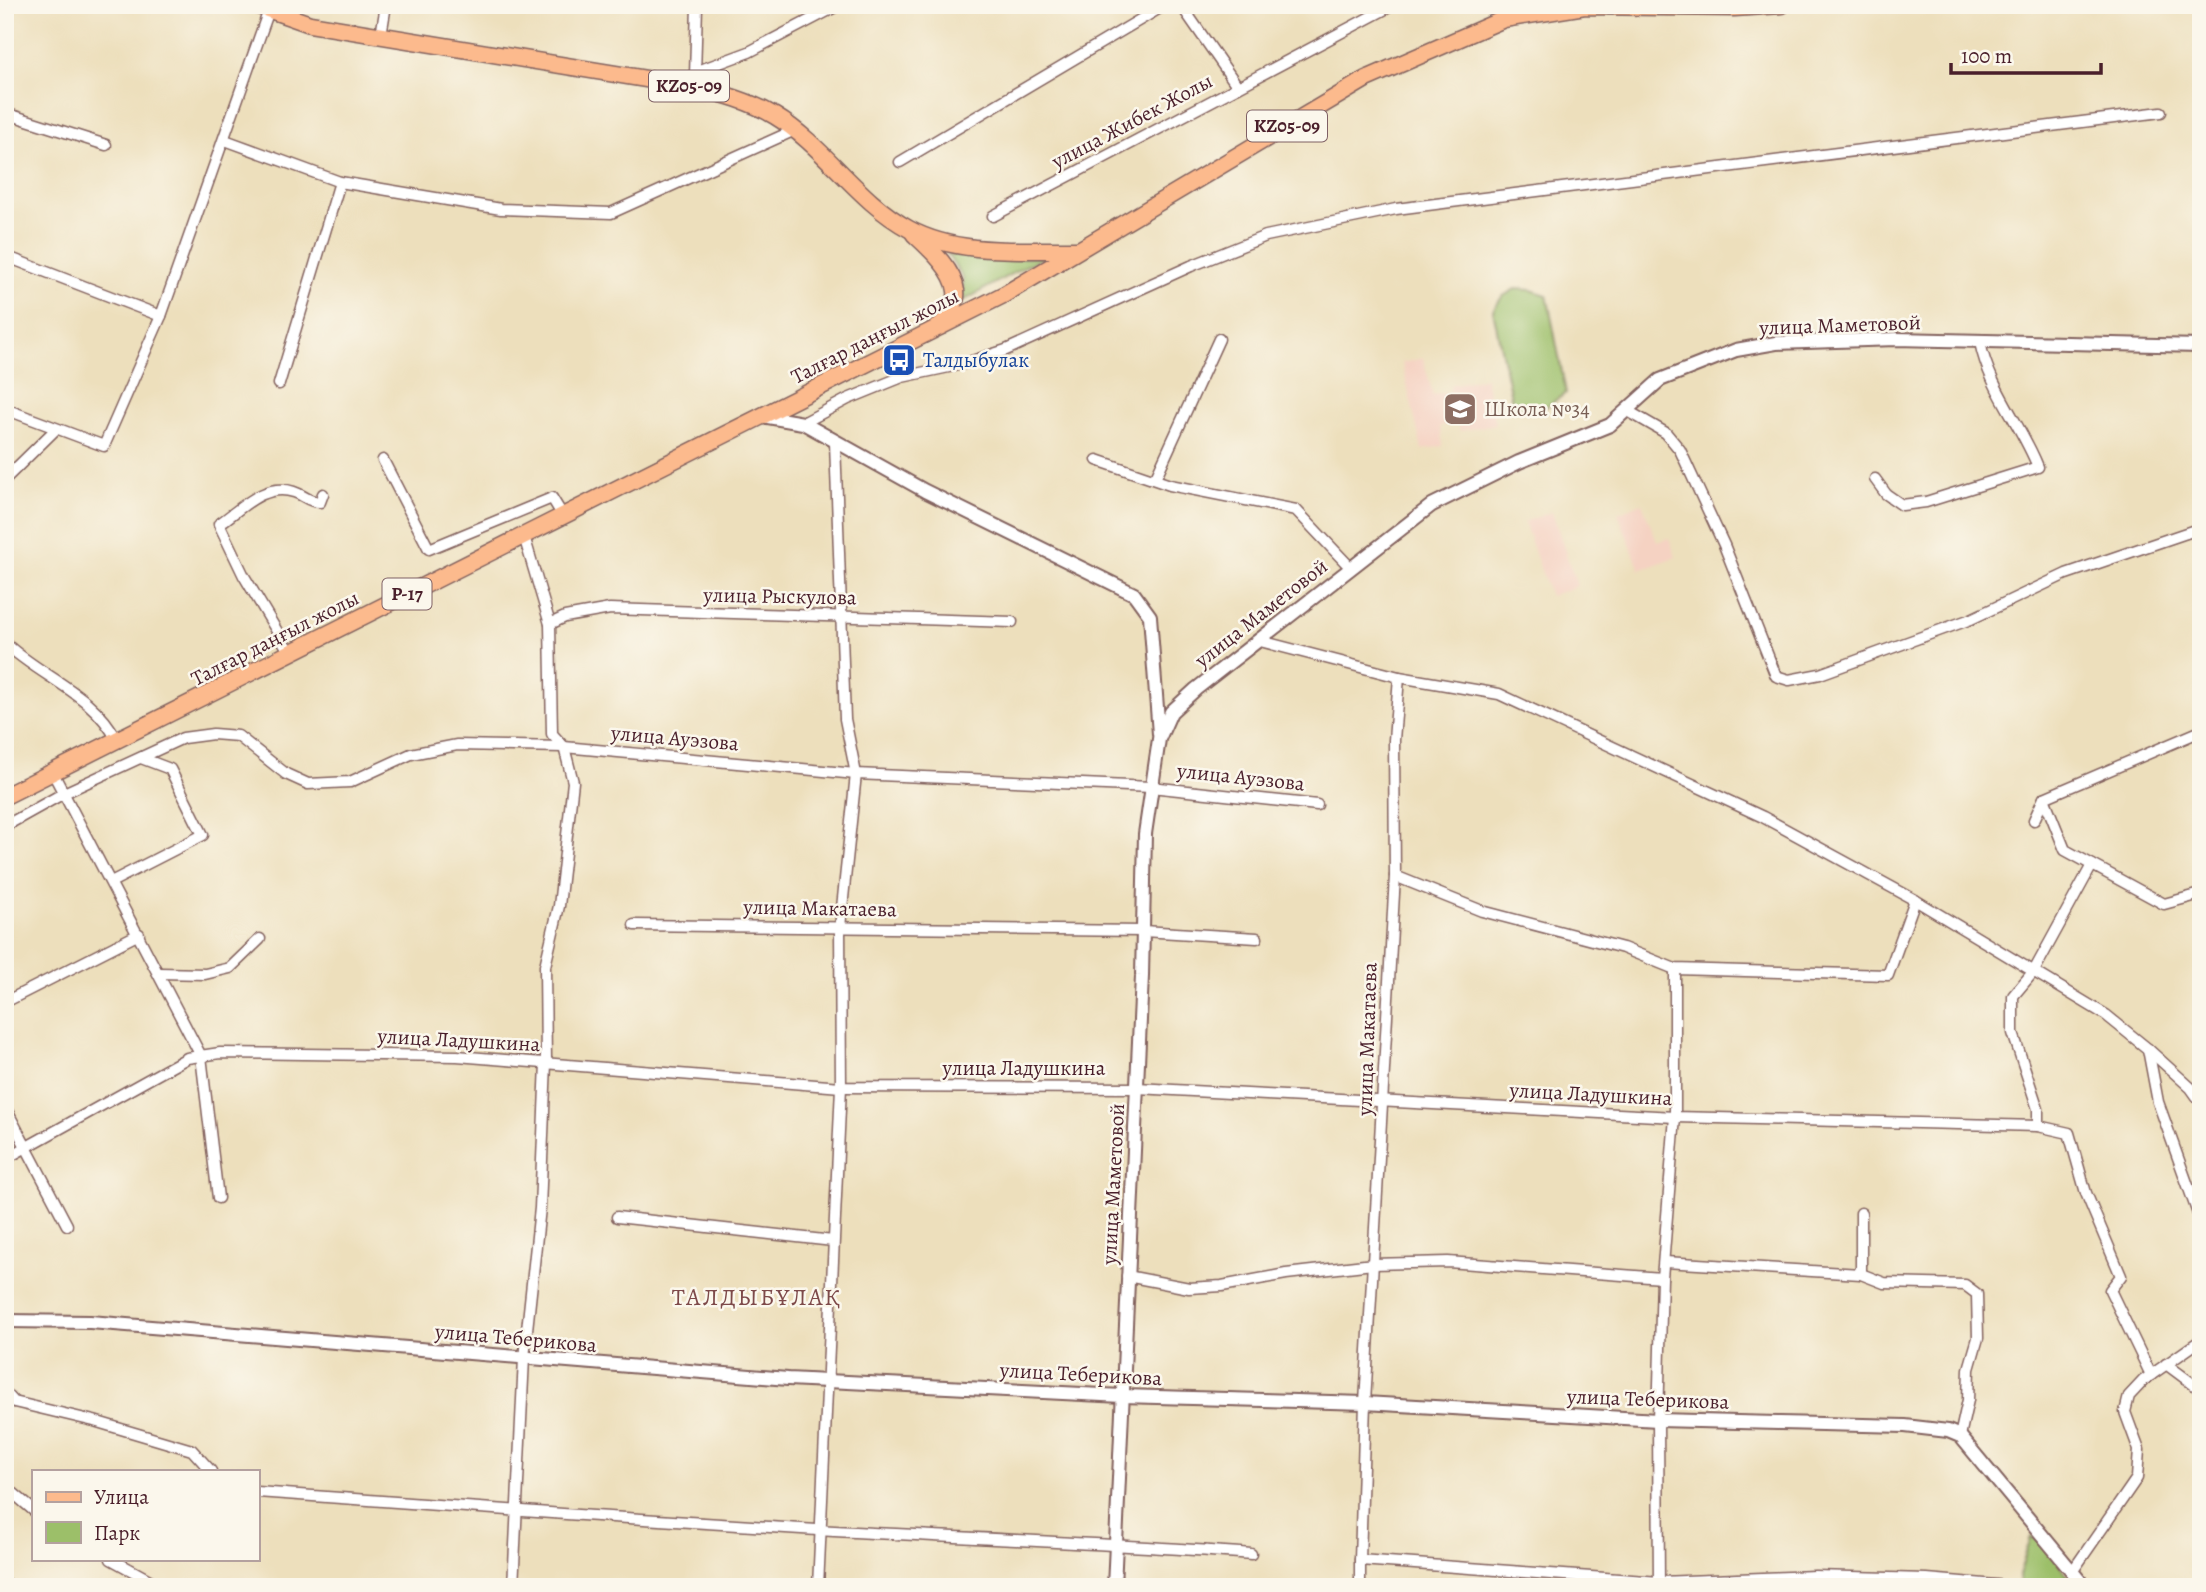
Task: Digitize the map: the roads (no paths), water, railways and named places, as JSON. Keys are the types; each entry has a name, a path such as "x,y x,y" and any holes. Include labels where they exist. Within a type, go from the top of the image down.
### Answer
{"main road":[{"name":"Талғар даңғыл жолы","path":"7,793 53,773 1005,294 1366,79 1506,12 1585,6 1734,8 1782,5"},
{"name":"KZ05-09","path":"263,8 310,24 695,79 751,103 795,130 846,180 910,230 944,243 979,249 1079,250"},
{"path":"910,230 947,270 956,291 953,308 940,327"}],"street":[{"path":"381,35 386,5"},
{"path":"697,5 695,79 839,5"},
{"path":"900,162 1165,5"},
{"name":"улица Жибек Жолы","path":"993,216 1238,87 1181,5"},
{"path":"1238,87 1393,5"},
{"path":"5,409 104,446 161,316 225,140 263,8"},
{"path":"803,423 848,399 902,377 963,365 1006,350 1191,266 1266,236 1410,207 2161,112"},
{"path":"5,113 106,145"},
{"path":"225,140 340,182 501,209 611,213 795,130"},
{"path":"279,384 340,182"},
{"path":"5,256 161,316"},
{"path":"1155,480 1219,339"},
{"name":"улица Маметовой","path":"1114,1587 1137,1088 1145,834 1159,739 1171,712 1196,689 1432,505 1519,462 1610,425 1660,380 1736,350 1790,342 1896,339 2201,346"},
{"path":"1875,479 1886,494 1902,505 1926,502 2038,467 2029,445 1999,393 1983,358 1980,342"},
{"path":"1628,411 1666,433 1680,450 1724,545 1776,676 1789,680 1819,674 1958,623 2066,574 2201,528"},
{"path":"762,416 803,423 925,491 1134,594 1150,616 1159,739"},
{"path":"5,479 56,429"},
{"path":"818,1587 825,1381 841,1087 840,927 856,774 845,719 844,617 835,442"},
{"path":"383,460 429,549 552,498 562,516"},
{"path":"1097,460 1155,480 1296,510 1350,567"},
{"path":"290,653 244,576 219,524 265,491 293,491 311,502 320,502 323,494"},
{"path":"513,1587 519,1511 524,1358 540,1208 546,1063 545,966 559,906 573,782 564,747 552,734 550,624 524,536"},
{"name":"улица Рыскулова","path":"550,624 565,617 610,609 1012,622"},
{"path":"1260,640 1399,677 1499,695 1763,817 1915,900 2106,1015 2191,1088 2201,1102"},
{"path":"5,643 22,658 64,682 98,713 117,740"},
{"name":"улица Макатаева","path":"1360,1587 1365,1403 1384,1103 1385,1013 1395,876 1394,740 1399,677"},
{"path":"2034,820 2044,798 2201,731"},
{"name":"улица Ауэзова","path":"5,826 64,793 183,738 213,734 238,736 286,774 308,784 350,782 411,754 457,745 564,747 856,774 1151,787 1317,805"},
{"path":"111,882 203,835 170,769 141,758"},
{"path":"53,773 201,1056 218,1198"},
{"path":"2044,798 2065,850 2164,904 2201,894"},
{"path":"2038,1126 2038,1109 2013,1033 2013,996 2034,971 2092,865"},
{"path":"1395,876 1482,911 1623,948 1675,969 1888,975 1915,900"},
{"name":"улица Макатаева","path":"634,925 1143,931 1257,938"},
{"path":"5,1002 139,934"},
{"path":"159,973 205,974 230,968 260,939"},
{"path":"1660,1584 1657,1420 1662,1278 1675,1117 1675,969"},
{"path":"2148,1049 2158,1102 2201,1222"},
{"name":"улица Ладушкина","path":"5,1160 187,1058 220,1053 457,1056 841,1087 1137,1088 1675,1117 2038,1126 2069,1133 2086,1193 2121,1276 2110,1290 2151,1375"},
{"path":"5,1107 67,1225"},
{"path":"1861,1213 1861,1274"},
{"path":"617,1217 832,1241"},
{"path":"1127,1276 1189,1288 1222,1286 1286,1274 1373,1264 1448,1262 1662,1278"},
{"path":"1665,1262 1861,1274 1884,1283 1965,1285 1978,1294 1978,1338 1969,1369 1968,1400 1959,1436 2085,1587"},
{"name":"улица Теберикова","path":"5,1321 90,1322 825,1381 1122,1396 1365,1403 1657,1420 1905,1426 1948,1431 1959,1436"},
{"path":"2072,1572 2137,1478 2139,1450 2125,1412 2129,1396 2151,1375 2201,1340"},
{"path":"2166,1364 2201,1390"},
{"path":"5,1392 14,1402 94,1421 192,1450 210,1470"},
{"path":"5,1486 32,1509"},
{"path":"259,1492 819,1530 1116,1543 1251,1555"},
{"path":"113,1560 162,1587"},
{"path":"1360,1560 1660,1584 1815,1576 1927,1579 2019,1587"},
{"path":"5,1582 9,1587"}],"place":[{"name":"Талдыбулак","path":"899,360"},
{"name":"Школа №34","path":"1460,409"}],"district":[{"name":"ТАЛДЫБҰЛАҚ","path":"757,1297"}]}
